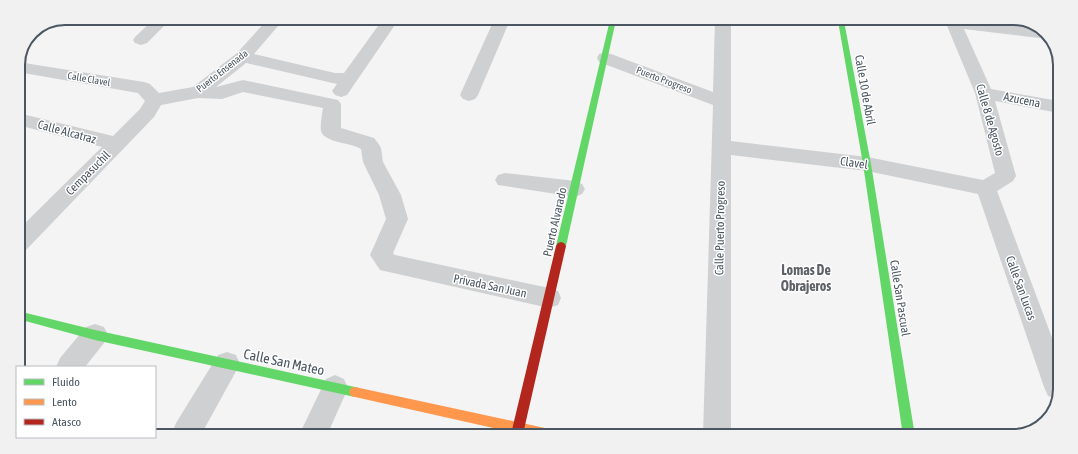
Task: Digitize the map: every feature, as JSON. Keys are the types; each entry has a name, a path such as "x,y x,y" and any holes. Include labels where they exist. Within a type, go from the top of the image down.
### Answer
{"street":[{"path":"141,40 157,25"},
{"name":"Puerto Ensenada","path":"154,100 198,92 244,57 271,25"},
{"path":"198,92 222,92 234,86 243,86 332,104 387,25"},
{"path":"469,94 500,25"},
{"name":"Puerto Alvarado","path":"518,429 612,25"},
{"name":"Calle Puerto Progreso","path":"717,429 723,25"},
{"name":"Calle 10 de Abril","path":"842,25 867,164"},
{"name":"Calle 8 de Agosto","path":"954,25 984,93 1006,176 986,188"},
{"path":"244,57 334,78 350,79"},
{"name":"Puerto Progreso","path":"605,58 722,102"},
{"name":"Calle Clavel","path":"25,68 144,88 154,100"},
{"name":"Azucena","path":"984,93 1053,106"},
{"name":"Cempasuchil","path":"25,231 117,144 147,113 154,100"},
{"name":"Privada San Juan","path":"332,104 331,131 341,136 367,143 371,148 373,162 390,195 397,219 381,255 388,263 432,274 549,298"},
{"name":"Calle Alcatraz","path":"25,121 117,144"},
{"name":"Clavel","path":"721,147 867,164 986,188"},
{"name":"Calle San Pascual","path":"867,164 908,429"},
{"path":"505,180 575,189"},
{"name":"Calle San Lucas","path":"986,188 1053,376"},
{"name":"Calle San Mateo","path":"25,317 95,335 335,388 509,429"},
{"path":"70,366 95,335"},
{"path":"188,429 227,364"},
{"path":"316,429 335,388"}],"traffic: fast":[{"path":"561,246 612,25"},
{"path":"842,25 867,164 908,429"},
{"path":"25,317 95,335 355,392"}],"traffic: slow":[{"path":"355,392 522,429"}],"traffic: jam":[{"path":"518,429 561,246"}],"district":[{"name":"Lomas De Obrajeros","path":"806,278"}]}
